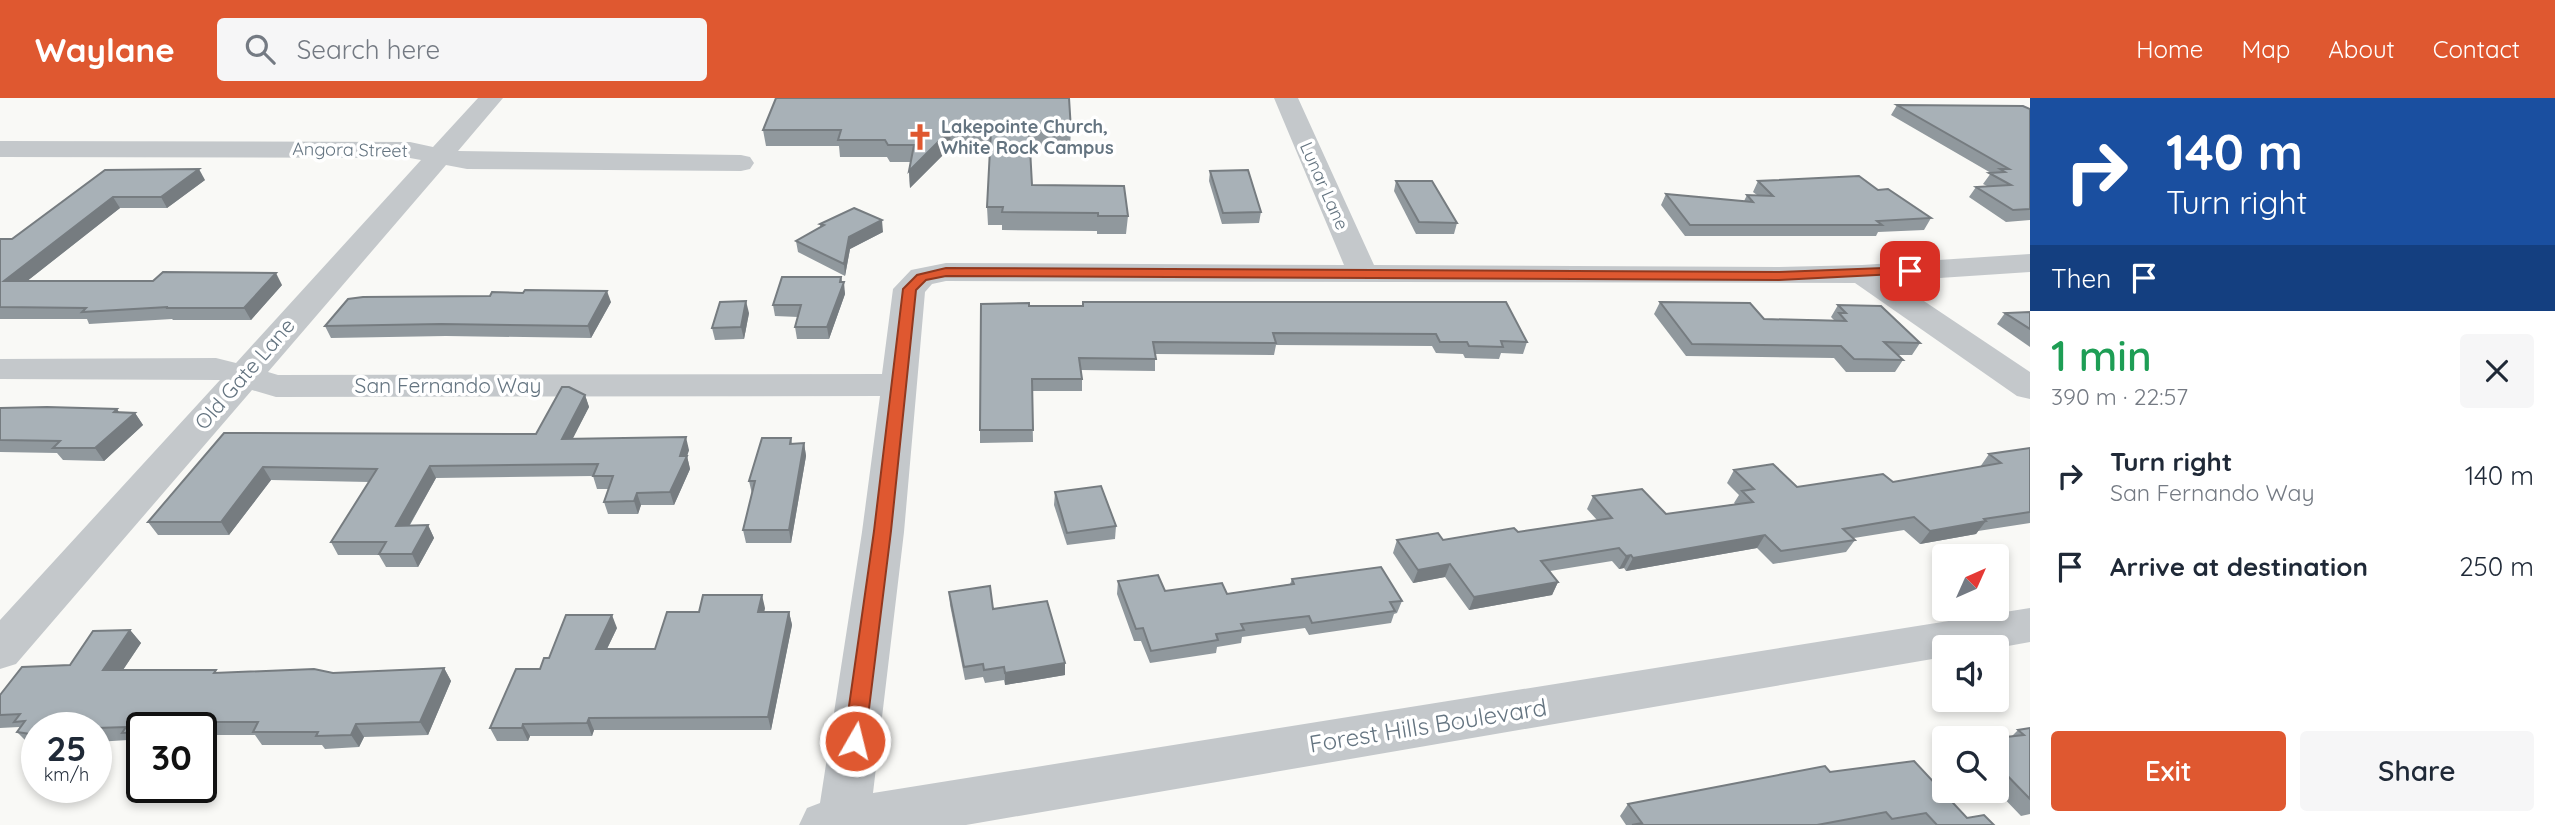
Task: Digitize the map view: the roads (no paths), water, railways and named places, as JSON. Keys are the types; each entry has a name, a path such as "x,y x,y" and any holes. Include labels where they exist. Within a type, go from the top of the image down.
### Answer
{"street":[{"name":"Old Gate Lane","path":"0,651 491,98"},
{"name":"Lunar Lane","path":"1286,98 1363,274"},
{"name":"Angora Street","path":"0,149 410,150 467,161 741,163"},
{"path":"835,824 881,543 909,289 922,277 946,272 1779,276 1862,274 2030,263"},
{"path":"1862,274 2030,388"},
{"name":"San Fernando Way","path":"0,369 216,368 276,386 899,385"},
{"name":"Forest Hills Boulevard","path":"835,824 2030,625"}],"place":[{"name":"Lakepointe Church, White Rock Campus","path":"920,137"}]}
